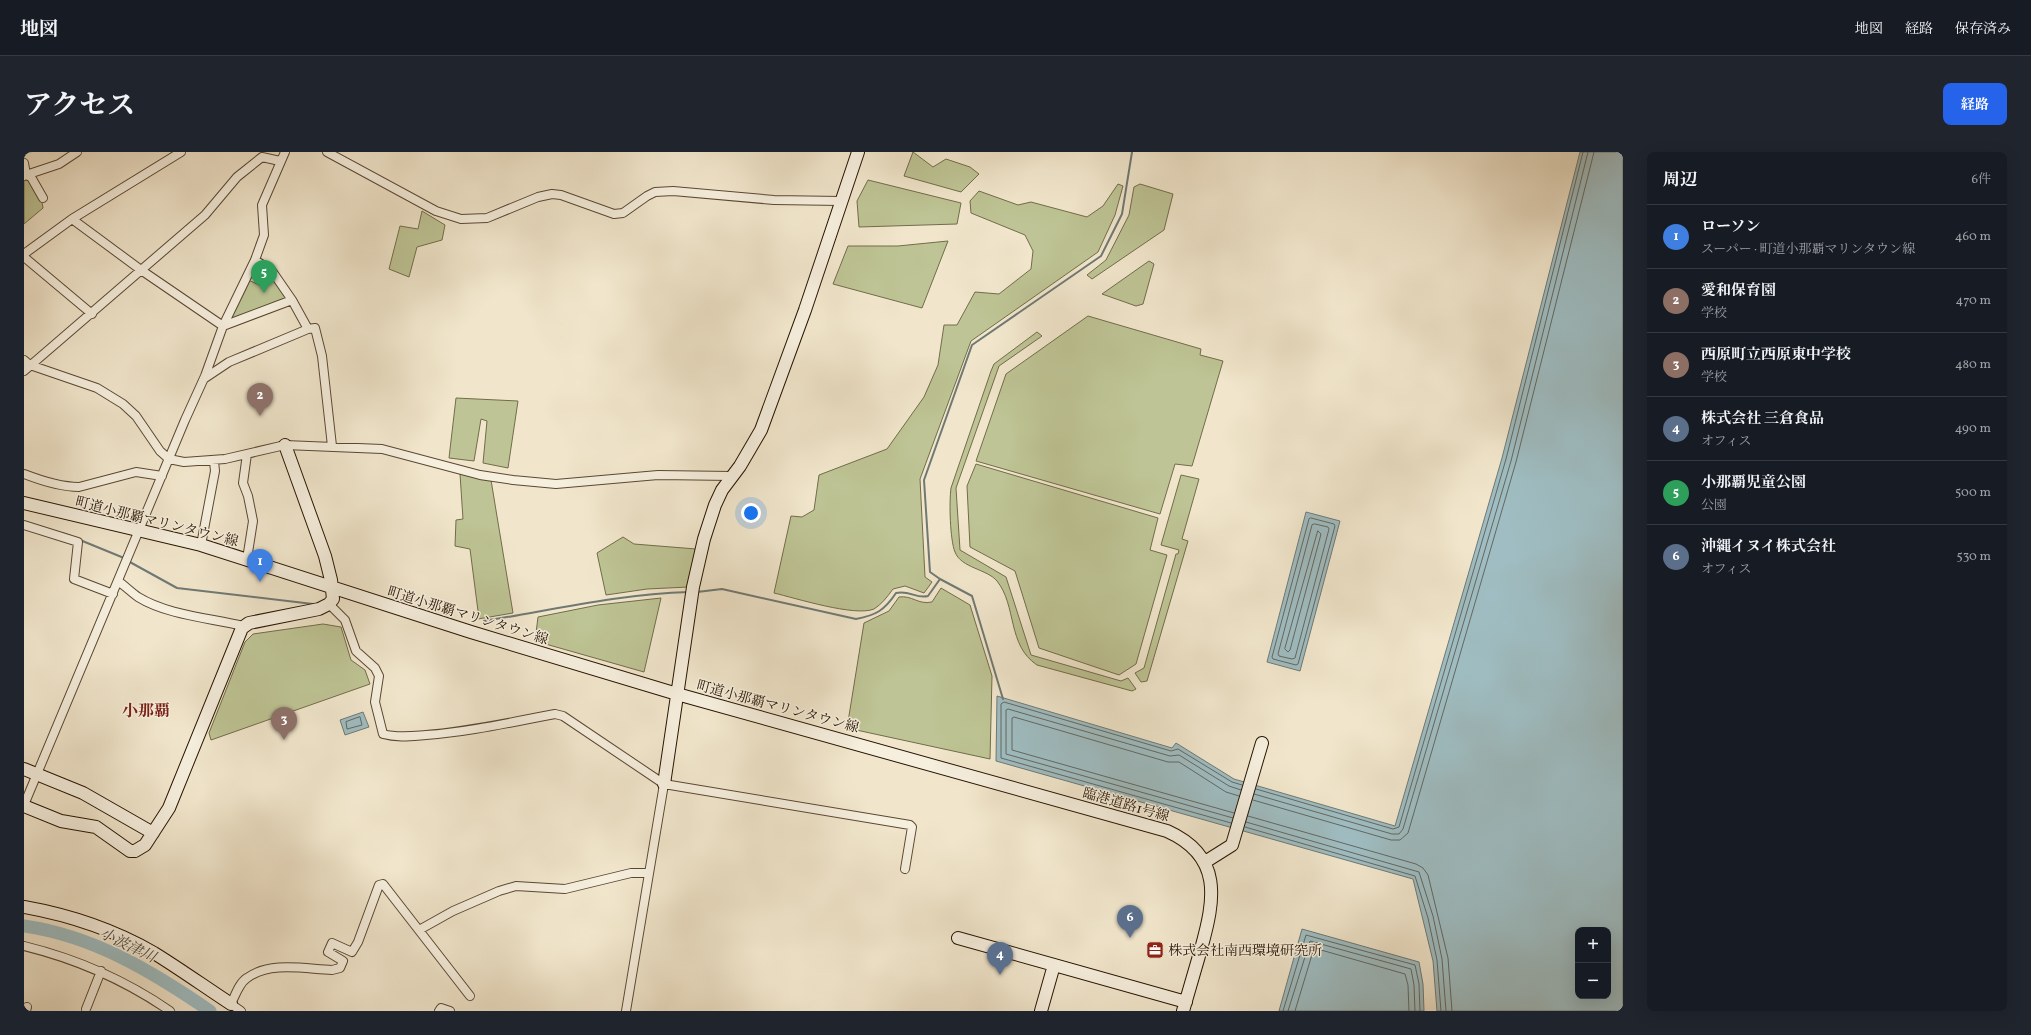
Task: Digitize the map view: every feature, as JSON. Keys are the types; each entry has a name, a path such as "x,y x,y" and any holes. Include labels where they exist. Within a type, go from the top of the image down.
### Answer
{"street":[{"path":"25,175 59,164 77,152"},
{"path":"92,314 24,256 72,219 181,152"},
{"path":"243,626 178,789 169,808 145,845 135,851 130,851 96,827 61,821 24,805 204,379 223,326 255,260 264,235 262,205 285,152"},
{"path":"327,152 436,211 461,219 487,218 538,197 552,194 561,195 614,214 623,213 655,192 673,191 774,200 841,201"},
{"path":"626,1011 664,784 693,591 704,538 715,505 751,448 763,424 800,324 858,152"},
{"path":"24,371 27,363 92,314 205,215 237,177 262,157 280,161"},
{"path":"24,163 25,175"},
{"path":"25,175 31,177 44,198"},
{"path":"72,219 141,270 223,326"},
{"path":"255,260 272,271 292,300 308,329"},
{"path":"223,326 292,300"},
{"path":"204,379 229,362 308,329 315,328 322,356 332,446"},
{"path":"27,363 97,388 123,404 131,410 149,437 170,459 184,462 214,461 285,445 332,446 382,449 480,475 556,484 658,475 732,476"},
{"path":"118,581 139,597 165,608 198,617 243,626 249,623 319,609 329,604 333,598 325,556 285,445"},
{"path":"247,454 242,483 248,496 253,521 247,559"},
{"path":"201,545 216,470 214,461"},
{"path":"24,474 42,481 74,487 136,472 162,476"},
{"name":"町道小那覇マリンタウン線","path":"24,503 201,545 471,632 677,694 903,756"},
{"path":"24,525 78,542 74,579 113,594"},
{"path":"329,604 345,620 356,651 375,668 379,676 375,702 383,734 403,736 450,733 555,714 563,716 664,784 910,825 912,827 905,869"},
{"path":"1205,862 1232,845 1237,833 1262,743"},
{"name":"臨港道路1号線","path":"903,756 1157,827 1187,841 1200,854 1205,862 1210,877 1212,901 1206,931 1184,1006"},
{"path":"24,769 38,773 101,803 153,833"},
{"path":"419,930 453,911 500,891 516,886 565,889 631,873 649,873"},
{"path":"231,1004 246,978 265,969 332,970 340,968 343,960 328,952 332,942 352,952 358,942 379,885 383,884 470,996"},
{"path":"24,907 82,922 138,945 168,962 241,1011"},
{"path":"958,938 1054,965 1184,1006"},
{"path":"24,946 66,958 101,971 135,989 170,1011"},
{"path":"1041,1011 1054,965"},
{"path":"86,1009 101,971"},
{"path":"440,1011 441,1008 450,1011"}],"green space":[{"path":"913,152 933,167 946,159 970,167 979,174 961,192 904,176"},
{"path":"24,179 29,179 41,200 43,208 24,224"},
{"path":"868,180 961,203 957,224 859,227 857,201"},
{"path":"1118,184 1123,186 1115,215 1098,252 971,341 920,479 925,577 932,582 924,593 905,586 893,589 874,609 853,611 774,593 791,516 802,517 814,510 819,475 887,449 924,397 938,365 944,325 957,325 975,292 999,294 1031,269 1033,251 1025,235 971,213 970,201 979,191 1018,205 1031,202 1087,217 1103,206"},
{"path":"1140,184 1173,194 1164,230 1092,279 1087,275 1106,260 1129,215 1134,187"},
{"path":"422,211 445,225 442,240 417,247 409,277 389,269 400,226 418,229"},
{"path":"948,241 922,308 833,284 848,246 898,246"},
{"path":"1149,261 1154,264 1143,304 1136,306 1102,294"},
{"path":"270,273 289,299 235,319 232,316 248,280 262,286"},
{"path":"1088,316 1201,349 1200,355 1223,361 1192,466 1175,464 1160,514 976,461 1006,374"},
{"path":"1037,332 1042,336 999,366 956,488 960,550 1006,577 1031,655 1121,681 1128,678 1136,689 1132,691 1037,665 1027,657 1016,636 1007,602 997,581 993,577 963,562 958,557 953,546 950,521 951,488 991,371 994,364"},
{"path":"456,398 518,401 508,468 483,463 487,421 481,419 474,461 449,458"},
{"path":"976,464 1158,518 1150,550 1167,555 1136,664 1119,675 1039,648 1015,571 970,547 967,486"},
{"path":"460,474 491,480 513,613 478,619 473,618 478,611 470,549 455,546 456,520 463,519"},
{"path":"1181,475 1199,479 1182,539 1188,541 1147,681 1141,682 1135,673 1144,668 1176,554 1178,554 1179,550 1161,545"},
{"path":"623,537 634,544 696,549 688,587 647,589 606,595 597,553"},
{"path":"941,588 970,605 992,676 990,759 847,728 864,623 889,611 899,597 908,597 927,603 932,602"},
{"path":"661,598 644,672 535,641 538,617 598,605"},
{"path":"323,624 341,627 351,660 365,670 370,684 211,740 209,733 245,642 253,634"}],"water":[{"path":"1580,152 1623,152 1623,1011 1437,1011 1433,961 1413,879 996,761 997,696 1172,748 1176,743 1234,779 1395,826 1502,458"},
{"path":"1306,512 1340,521 1300,671 1267,662"},
{"path":"363,712 369,727 345,735 340,720"},
{"path":"1302,929 1419,962 1423,984 1424,1011 1279,1011"}],"waterway":[{"path":"940,579 930,572 924,480 972,345 1101,256 1122,214 1132,152"},
{"path":"62,533 71,536"},
{"path":"80,540 124,558"},
{"path":"128,561 177,588 313,604"},
{"path":"697,592 722,589 856,619 869,616 879,611 888,604 896,593 901,592 924,597 928,596 940,579 972,596 1003,699"},
{"path":"484,621 611,599 663,593 689,592"},
{"name":"小波津川","path":"24,926 50,931 99,947 145,970 210,1011"}],"place":[{"name":"小那覇児童公園","path":"264,293"},
{"name":"愛和保育園","path":"260,416"},
{"name":"ローソン","path":"260,582"},
{"name":"西原町立西原東中学校","path":"284,740"},
{"name":"沖縄イヌイ株式会社","path":"1130,938"},
{"name":"株式会社南西環境研究所","path":"1155,950"},
{"name":"株式会社 三倉食品","path":"1000,975"}],"district":[{"name":"小那覇","path":"146,710"}]}
